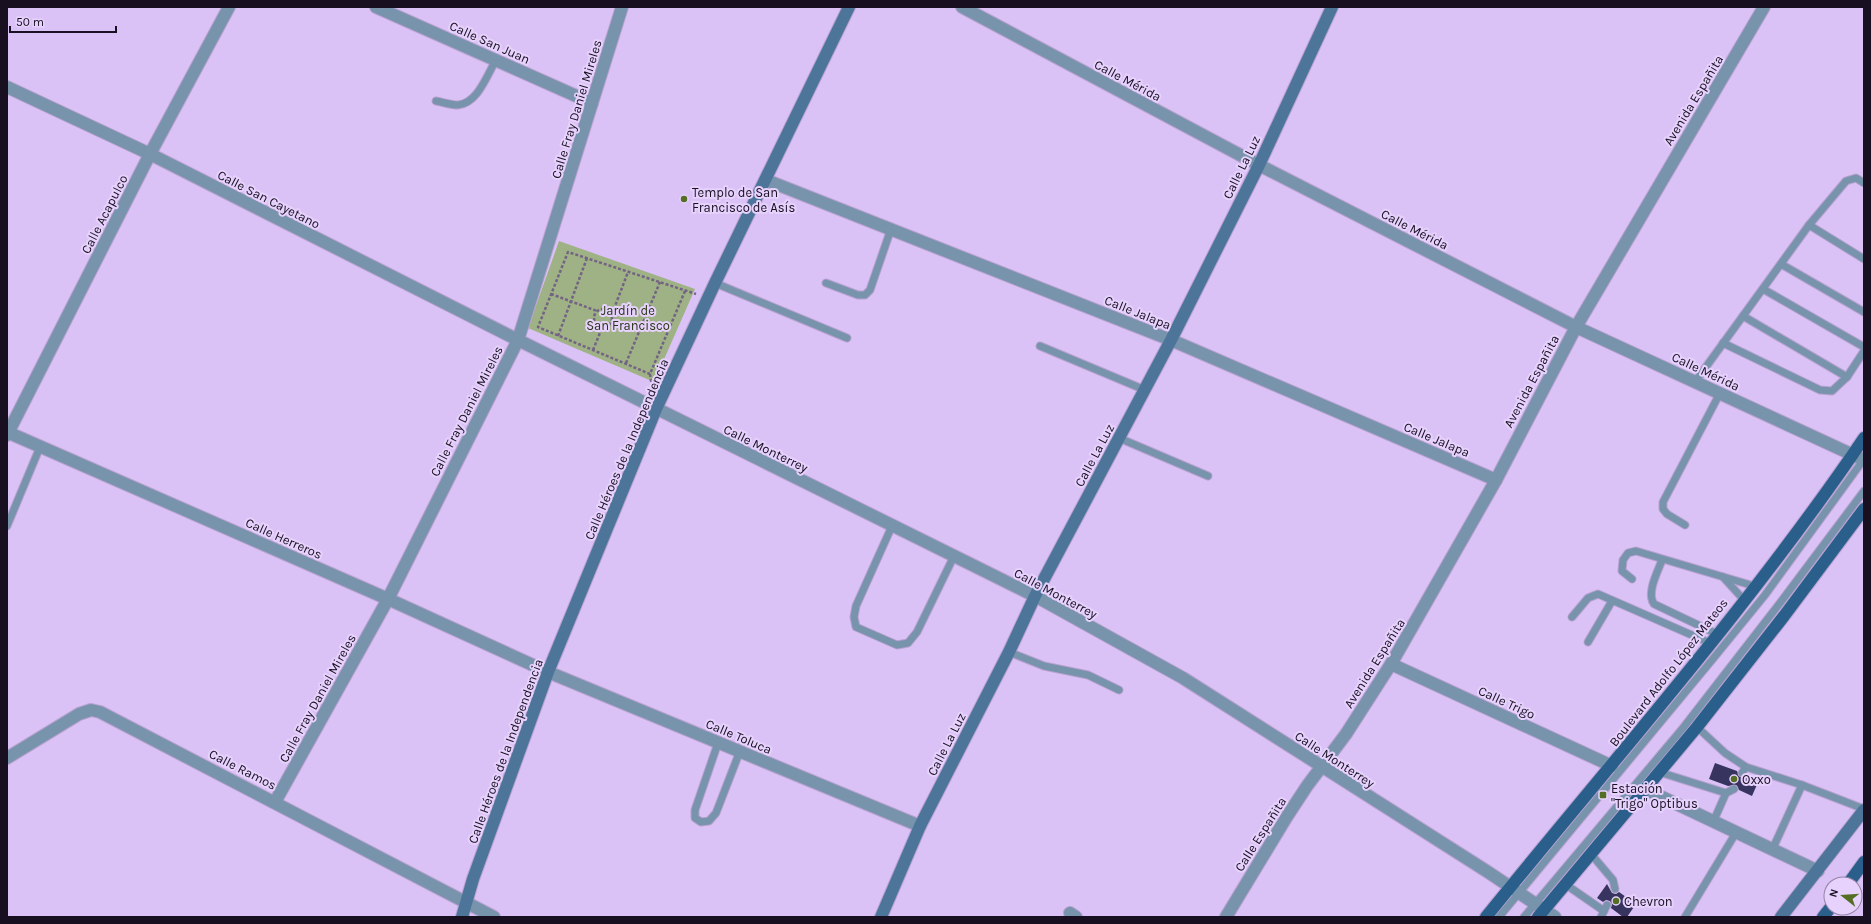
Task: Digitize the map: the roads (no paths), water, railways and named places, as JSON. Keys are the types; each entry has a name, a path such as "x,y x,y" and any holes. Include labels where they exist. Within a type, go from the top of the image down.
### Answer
{"main road":[{"name":"Boulevard Adolfo López Mateos","path":"1486,917 1515,890 1754,586 1861,458 1864,438"},
{"path":"1539,910 1565,884 1591,854 1697,727 1784,616 1864,509"},
{"path":"1854,876 1864,862"}],"street":[{"name":"Calle Acapulco","path":"7,433 150,154 229,7"},
{"name":"Calle San Juan","path":"376,7 592,103"},
{"name":"Calle Fray Daniel Mireles","path":"275,802 388,599 518,340 622,7"},
{"name":"Calle Héroes de la Independencia","path":"462,917 548,672 656,409 715,283 850,7"},
{"name":"Calle Mérida","path":"962,7 1259,165 1576,327 1861,458"},
{"name":"Calle La Luz","path":"881,917 920,826 1009,652 1035,596 1171,340 1259,165 1332,7"},
{"name":"Avenida Españita","path":"1321,766 1346,734 1391,664 1496,480 1576,327 1764,7"},
{"name":"Calle San Cayetano","path":"7,87 150,154 518,340"},
{"name":"Calle Jalapa","path":"766,180 1171,340 1496,480"},
{"name":"Calle Monterrey","path":"518,340 1035,596 1183,678 1515,890 1539,910 1555,917"},
{"name":"Calle Herreros","path":"7,433 388,599 548,672"},
{"name":"Calle Trigo","path":"1391,664 1612,766"},
{"name":"Calle Toluca","path":"548,672 920,826"},
{"name":"Calle Ramos","path":"7,758 79,714 91,710 96,711 275,802 494,917"},
{"name":"Calle Españita","path":"1226,917 1286,818 1321,766"},
{"path":"1646,789 1818,870"},
{"path":"1781,917 1864,810"}],"lane":[{"path":"436,101 457,105 466,103 476,96 496,60"},
{"path":"1695,382 1809,225 1846,181 1856,178 1864,183"},
{"path":"1809,225 1864,258"},
{"path":"826,283 858,295 865,295 870,290 891,229"},
{"path":"1781,264 1864,312"},
{"path":"715,283 847,338"},
{"path":"1763,289 1864,347"},
{"path":"1743,316 1847,377"},
{"path":"1723,343 1820,390 1832,391 1847,377 1864,351"},
{"path":"1040,346 1145,390"},
{"path":"1685,525 1667,514 1663,509 1663,502 1720,393"},
{"path":"1119,438 1208,476"},
{"path":"7,526 40,447"},
{"path":"1500,917 1515,890 1750,612 1861,458"},
{"path":"1524,917 1539,910 1780,603 1864,491"},
{"path":"892,526 856,606 854,617 856,627 898,645 908,643 917,632 954,556"},
{"path":"1632,579 1622,571 1623,560 1628,553 1636,551 1662,560 1754,586"},
{"path":"1662,560 1651,592 1652,601 1654,604 1713,639"},
{"path":"1723,577 1744,600"},
{"path":"1572,617 1593,595 1598,594 1612,601 1713,639"},
{"path":"1588,642 1612,601"},
{"path":"1009,652 1044,666 1088,675 1119,690"},
{"path":"1697,727 1744,770 1802,786 1864,810"},
{"path":"718,743 695,810 695,818 701,822 709,822 716,813 740,752"},
{"path":"1659,772 1726,794"},
{"path":"1773,848 1802,786"},
{"path":"1714,820 1726,794 1734,788"},
{"path":"1685,917 1737,831"},
{"path":"1591,854 1613,880 1615,889"},
{"path":"1565,884 1604,911"}],"place":[{"name":"Templo de San Francisco de Asís","path":"684,199"},
{"name":"Oxxo","path":"1734,779"},
{"name":"Estación \"Trigo\" Optibus","path":"1603,795"},
{"name":"Chevron","path":"1616,901"}],"park label":[{"name":"Jardín de San Francisco","path":"628,318"}]}
